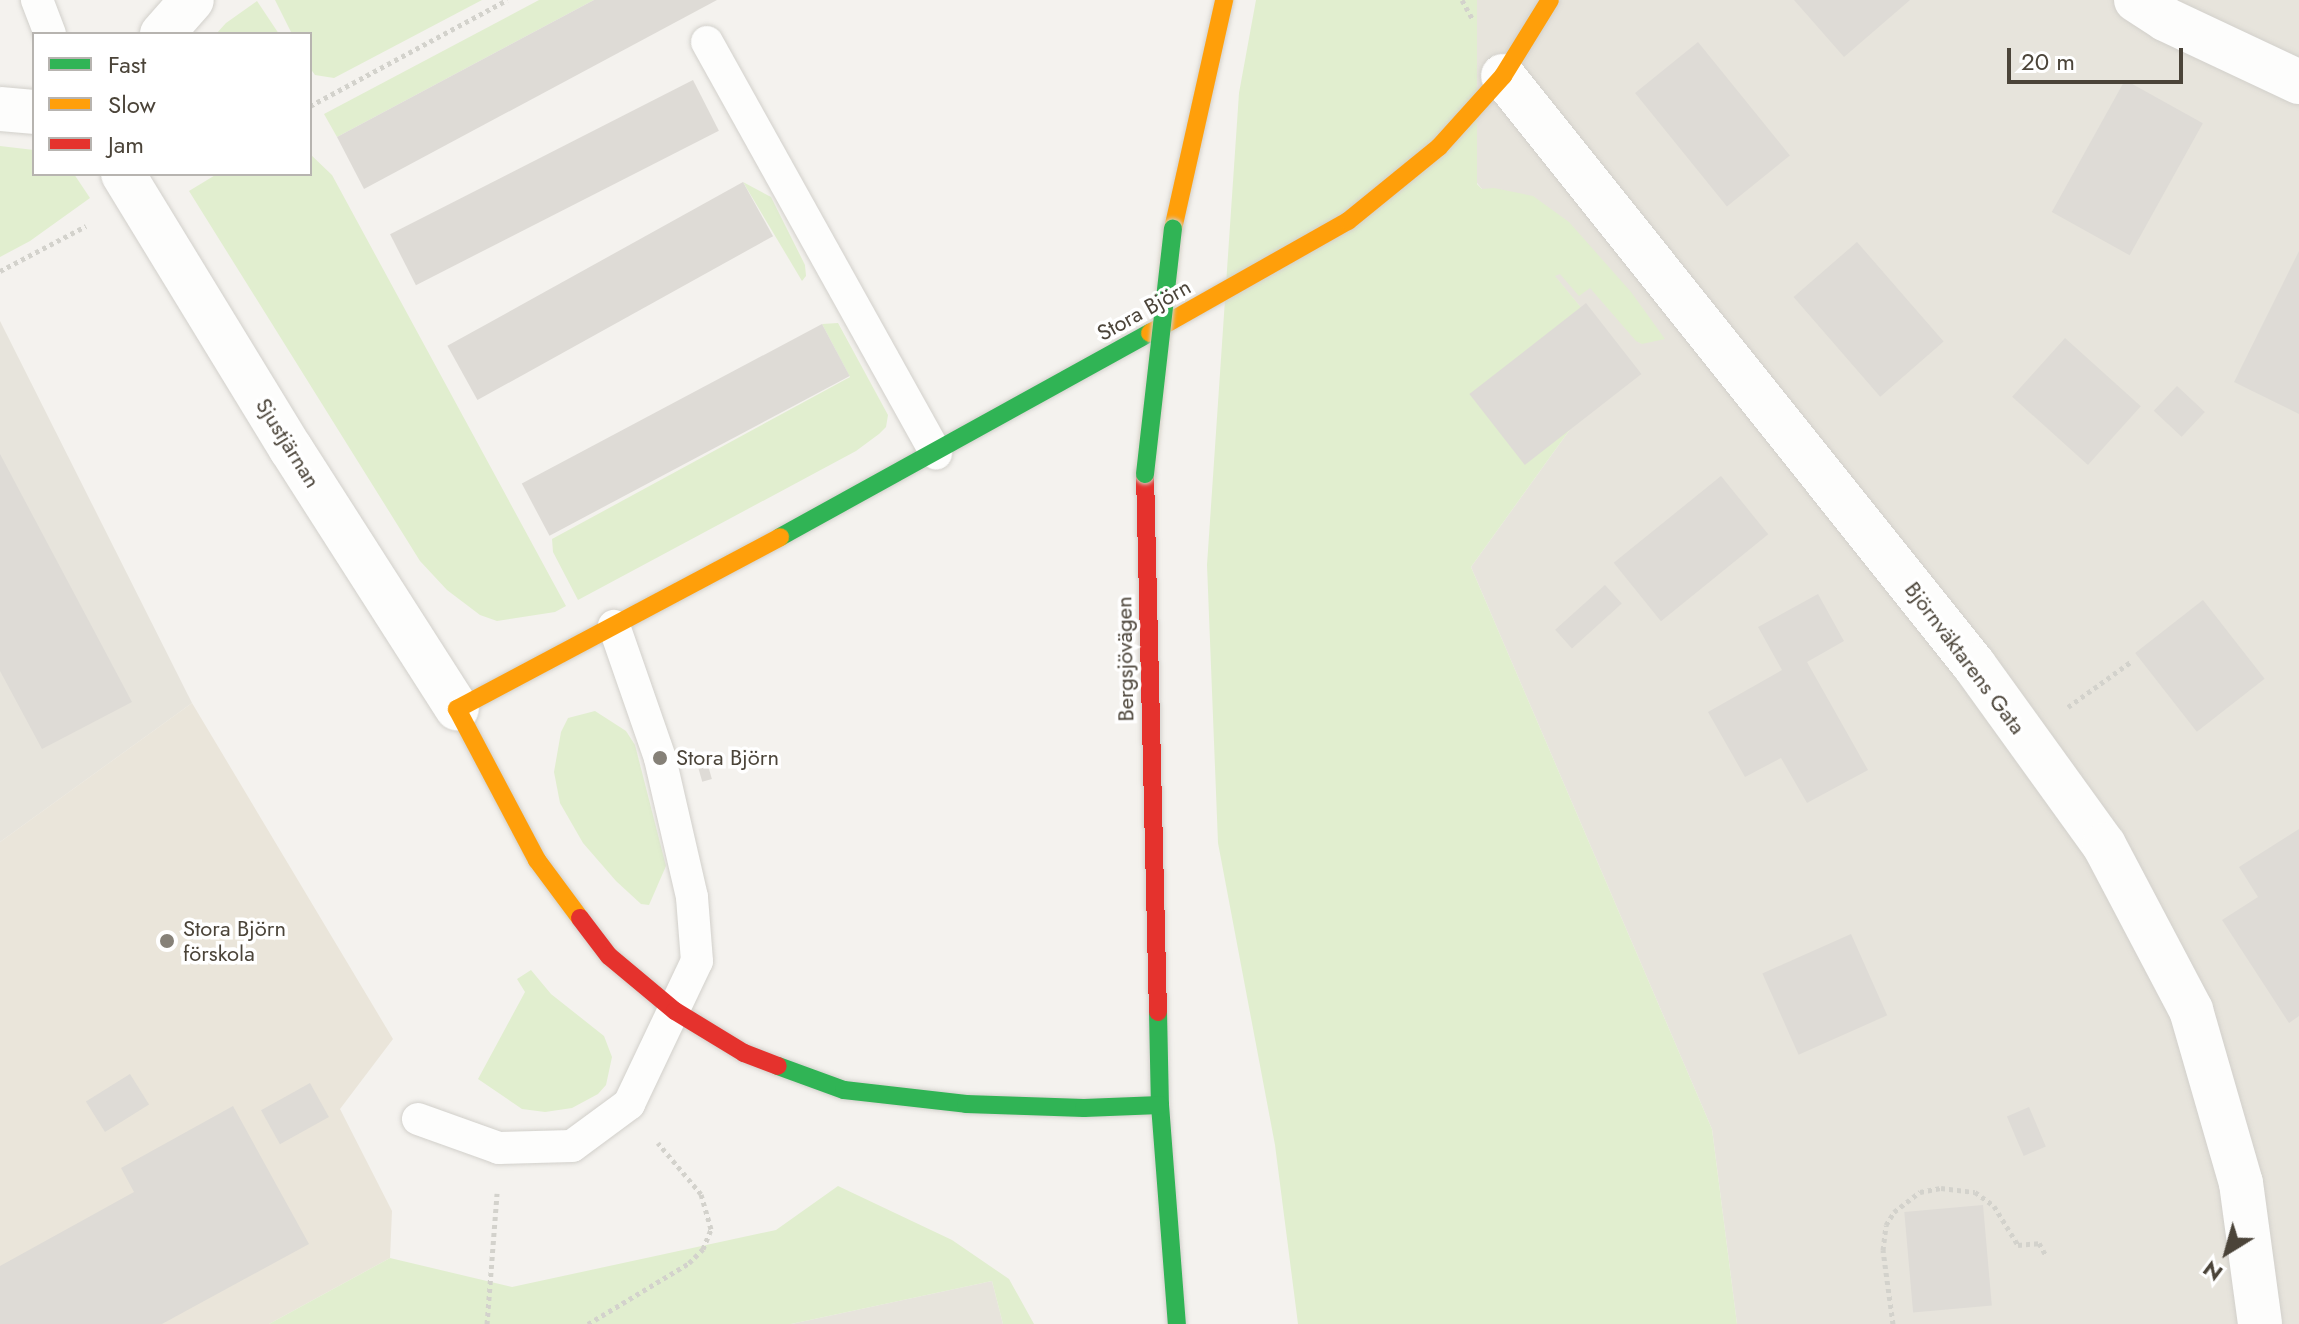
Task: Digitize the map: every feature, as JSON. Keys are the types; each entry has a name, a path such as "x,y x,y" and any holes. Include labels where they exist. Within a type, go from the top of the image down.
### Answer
{"street":[{"path":"164,32 192,0"},
{"name":"Bergsjövägen","path":"1177,1324 1160,1105 1145,474 1173,229 1224,0"},
{"name":"Stora Björn","path":"457,709 936,454 1348,221 1439,147 1503,76 1550,0"},
{"path":"2136,0 2165,19 2299,82"},
{"name":"Björnväktarens Gata","path":"1503,76 1965,654 2104,845 2191,1010 2241,1183 2260,1324"},
{"path":"0,109 32,112"},
{"name":"Sjustjärnan","path":"124,176 291,449 457,709"},
{"path":"457,709 537,860 609,956 675,1011 744,1053 844,1090 966,1104 1084,1108 1160,1105"}],"lane":[{"path":"37,0 49,32"},
{"path":"707,42 936,454"},
{"path":"418,1119 499,1148 572,1146 629,1104 697,961 692,897 660,758 614,626"}],"path":[{"path":"312,105 507,0"},
{"path":"0,271 86,226"},
{"path":"2026,737 2132,661"},
{"path":"588,1324 689,1263 703,1249 711,1229 701,1194 629,1104"},
{"path":"1893,1324 1883,1250 1886,1225 1894,1212 1920,1192 1941,1188 1975,1192 1994,1206 2018,1245 2039,1243 2045,1254"},
{"path":"487,1324 497,1196"}],"shaded area":[{"path":"1477,0 2299,0 2299,1324 1737,1324 1712,1129 1471,567 1622,357 1477,183"},
{"path":"0,321 192,703 0,842"},
{"name":"Stora Björn förskola","path":"192,703 393,1039 340,1109 392,1211 390,1258 269,1324 0,1324 0,842"},
{"path":"992,1281 1003,1324 791,1324"}],"green space":[{"path":"275,0 482,0 334,78 315,75 312,71 312,32 291,32"},
{"path":"539,0 594,0 337,137 324,114"},
{"path":"1256,0 1477,0 1477,184 1482,189 1494,188 1533,196 1569,222 1631,292 1665,339 1642,344 1636,341 1590,288 1579,296 1560,274 1555,276 1622,357 1471,567 1712,1129 1737,1324 1298,1324 1275,1145 1218,843 1207,565 1239,93"},
{"path":"257,1 278,32 218,32"},
{"path":"0,146 32,150 32,176 75,176 90,198 30,241 0,257"},
{"path":"312,156 332,175 566,606 555,612 497,621 480,615 447,590 420,561 189,191 214,176 312,176"},
{"path":"743,182 771,197 805,265 806,276 802,281"},
{"path":"838,323 888,415 886,427 856,451 578,600 553,552 552,539 850,377 822,324"},
{"path":"595,711 626,731 635,745 666,866 649,905 641,904 616,881 583,843 560,803 554,772 561,732 568,718"},
{"path":"531,970 551,994 604,1036 612,1057 606,1085 598,1094 572,1108 545,1112 522,1109 478,1079 525,992 517,979"},
{"path":"838,1186 952,1240 1009,1279 1034,1324 1003,1324 992,1281 791,1324 269,1324 390,1258 512,1287 776,1230"}],"building":[{"path":"594,0 717,0 364,189 337,137"},
{"path":"1794,0 1910,0 1844,57"},
{"path":"1698,42 1790,155 1727,206 1635,93"},
{"path":"693,80 719,131 416,285 390,234"},
{"path":"2125,80 2203,123 2130,255 2052,212"},
{"path":"743,182 773,236 477,400 447,346"},
{"path":"1857,242 1944,342 1880,397 1794,297"},
{"path":"2299,251 2299,414 2234,382"},
{"path":"1586,303 1641,374 1525,465 1469,394"},
{"path":"822,324 850,376 549,536 522,484"},
{"path":"2065,338 2141,406 2088,465 2012,397"},
{"path":"2177,386 2205,412 2182,437 2154,411"},
{"path":"0,454 132,702 42,749 0,671"},
{"path":"1721,476 1768,534 1661,621 1614,563"},
{"path":"1605,585 1622,604 1572,648 1555,630"},
{"path":"1818,594 1844,641 1807,662 1868,770 1807,803 1781,758 1745,777 1708,712 1782,670 1758,627"},
{"path":"2203,600 2265,679 2197,732 2135,653"},
{"path":"705,755 712,779 702,782 695,758"},
{"path":"2299,829 2299,1016 2289,1023 2222,920 2258,897 2239,867"},
{"path":"1851,934 1887,1015 1799,1055 1762,973"},
{"path":"130,1074 149,1105 105,1132 86,1102"},
{"path":"310,1083 329,1117 280,1144 261,1110"},
{"path":"233,1106 309,1244 162,1324 0,1324 0,1266 134,1192 121,1168"},
{"path":"2029,1107 2046,1147 2024,1156 2007,1116"},
{"path":"1983,1205 1992,1306 1913,1313 1904,1212"}],"traffic: fast":[{"path":"1145,474 1173,229"},
{"path":"780,537 1150,333"},
{"path":"1158,1012 1160,1105 1177,1324"},
{"path":"778,1066 844,1090 966,1104 1084,1108 1160,1105"}],"traffic: slow":[{"path":"1173,229 1224,0"},
{"path":"1150,333 1348,221 1439,147 1503,76 1550,0"},
{"path":"580,918 537,860 457,709 780,537"}],"traffic: jam":[{"path":"1145,474 1158,1012"},
{"path":"580,918 609,956 675,1011 744,1053 778,1066"}],"place":[{"name":"Stora Björn","path":"660,758"},
{"name":"Stora Björn förskola","path":"167,941"}]}
